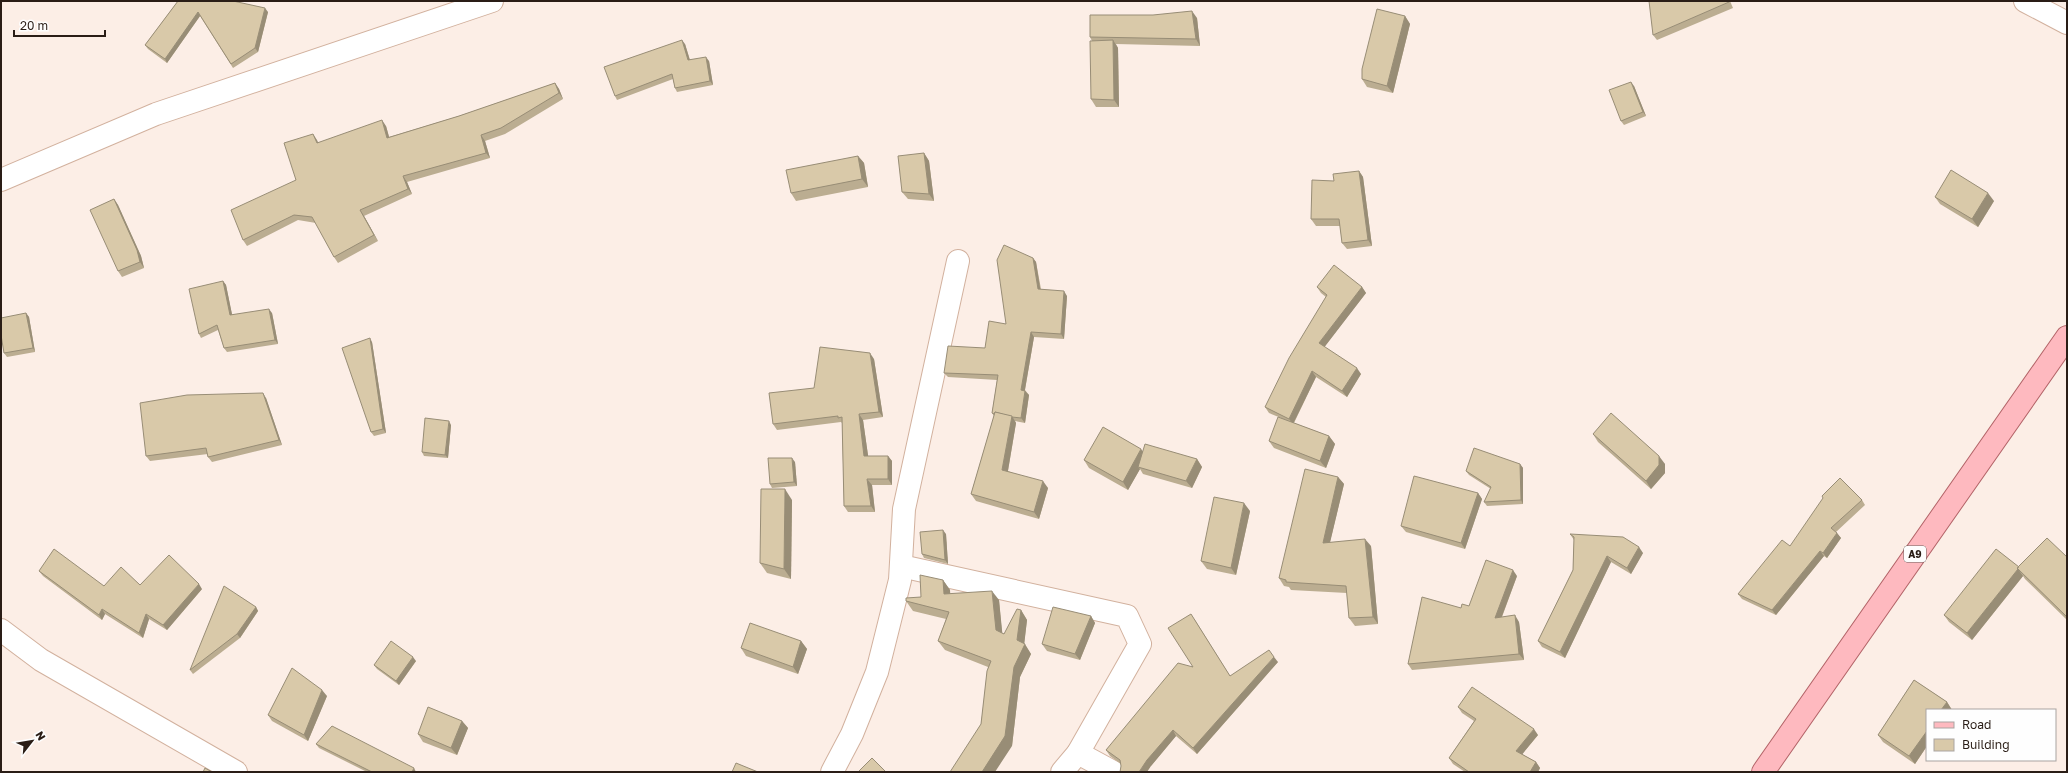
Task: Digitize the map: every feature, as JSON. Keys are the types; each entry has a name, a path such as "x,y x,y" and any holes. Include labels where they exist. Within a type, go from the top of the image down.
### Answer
{"main road":[{"name":"A9","path":"1763,772 2067,337"}],"street":[{"path":"1,180 156,114 492,1"},
{"path":"2026,1 2067,24"},
{"path":"832,772 852,734 877,672 900,580 904,509 958,261"},
{"path":"901,566 1127,616 1140,644 1078,753 1062,772"},
{"path":"1,630 41,660 236,772"},
{"path":"1078,753 1113,772"}],"building":[{"path":"178,1 233,1 265,8 255,48 231,64 198,12 165,59 145,45"},
{"path":"1649,1 1728,1 1729,2 1653,35"},
{"path":"1377,9 1405,16 1387,86 1362,79 1362,69"},
{"path":"1192,11 1196,39 1090,37 1090,15 1153,15"},
{"path":"682,40 688,60 706,57 710,81 675,88 672,74 615,96 604,67"},
{"path":"1113,40 1114,100 1091,99 1090,41"},
{"path":"1631,82 1643,112 1621,121 1609,90"},
{"path":"555,83 559,93 501,128 481,135 486,153 403,176 408,189 360,210 374,235 334,257 312,217 294,215 243,240 231,210 296,180 284,143 313,134 317,143 382,120 387,138 459,116"},
{"path":"924,153 929,194 902,192 898,156"},
{"path":"858,156 862,179 791,193 786,170"},
{"path":"1951,170 1988,193 1972,219 1935,197"},
{"path":"1359,171 1368,240 1342,243 1339,219 1311,219 1312,180 1334,181 1333,174"},
{"path":"114,199 137,250 140,262 118,271 90,210"},
{"path":"1004,245 1033,258 1038,289 1064,291 1061,334 1031,332 1021,390 1025,391 1021,418 995,412 994,414 992,413 998,375 944,373 948,346 985,348 989,321 1006,324 997,260"},
{"path":"1334,265 1362,287 1319,343 1357,368 1342,391 1312,371 1289,419 1265,407 1289,358 1327,295 1317,287"},
{"path":"223,281 230,315 269,309 275,340 224,348 217,325 199,334 189,289"},
{"path":"26,313 33,348 4,353 1,335 1,318"},
{"path":"370,338 383,429 371,432 342,348"},
{"path":"820,347 870,353 879,412 859,414 864,456 888,456 888,479 867,479 871,506 844,506 842,417 838,418 838,416 773,424 769,393 814,388"},
{"path":"263,393 279,440 208,457 206,448 146,456 140,403 187,395"},
{"path":"995,412 1012,416 1002,470 1043,481 1034,512 971,494"},
{"path":"1611,413 1659,456 1659,465 1646,481 1593,434"},
{"path":"1278,417 1329,436 1320,461 1269,441"},
{"path":"425,418 449,421 445,455 422,452"},
{"path":"1103,427 1141,449 1123,482 1084,460"},
{"path":"1145,444 1197,459 1186,481 1138,467"},
{"path":"1474,448 1520,464 1521,500 1484,502 1491,487 1466,471"},
{"path":"768,458 792,458 794,482 770,484"},
{"path":"1305,469 1338,477 1323,543 1365,539 1373,617 1349,618 1346,586 1286,582 1286,580 1279,578"},
{"path":"1414,476 1478,493 1461,543 1401,526"},
{"path":"1840,478 1862,500 1831,528 1837,533 1823,553 1820,551 1772,610 1738,594 1782,540 1790,546 1823,498 1822,496"},
{"path":"761,489 785,489 784,569 760,563"},
{"path":"1214,497 1244,503 1231,568 1201,561"},
{"path":"943,530 945,560 922,554 920,532"},
{"path":"1570,534 1623,537 1639,547 1627,568 1607,556 1560,652 1538,641 1573,570 1574,537"},
{"path":"2047,538 2067,557 2067,617 2017,568"},
{"path":"54,549 104,586 121,567 140,585 169,555 199,584 163,625 146,614 139,633 102,609 99,615 39,571"},
{"path":"1996,549 2019,567 1967,633 1944,615"},
{"path":"1486,560 1513,570 1495,618 1515,615 1519,654 1408,664 1422,597 1461,608 1462,604 1469,606"},
{"path":"920,575 943,580 944,594 992,591 996,630 1004,634 1017,609 1021,610 1017,640 1025,644 1014,667 1005,736 982,772 950,772 981,724 987,671 991,661 938,641 949,612 906,601 906,598 921,597"},
{"path":"224,586 256,607 237,634 190,670"},
{"path":"1053,607 1091,616 1075,654 1042,644"},
{"path":"1191,614 1230,676 1269,650 1274,657 1193,748 1173,730 1147,760 1139,772 1120,772 1120,760 1106,750 1178,663 1193,667 1168,628"},
{"path":"750,623 801,641 793,667 741,648"},
{"path":"391,641 413,657 396,681 374,665"},
{"path":"292,668 322,690 304,735 268,715"},
{"path":"1914,680 1947,702 1942,709 1926,709 1926,732 1909,756 1878,735"},
{"path":"1472,687 1534,729 1516,751 1536,762 1530,772 1469,772 1449,758 1476,719 1458,707"},
{"path":"428,707 462,721 451,748 418,734"},
{"path":"332,726 414,768 412,772 372,772 316,744"},
{"path":"872,758 886,772 858,772"},
{"path":"736,763 758,772 732,772"},
{"path":"205,768 212,772 203,772"}]}
